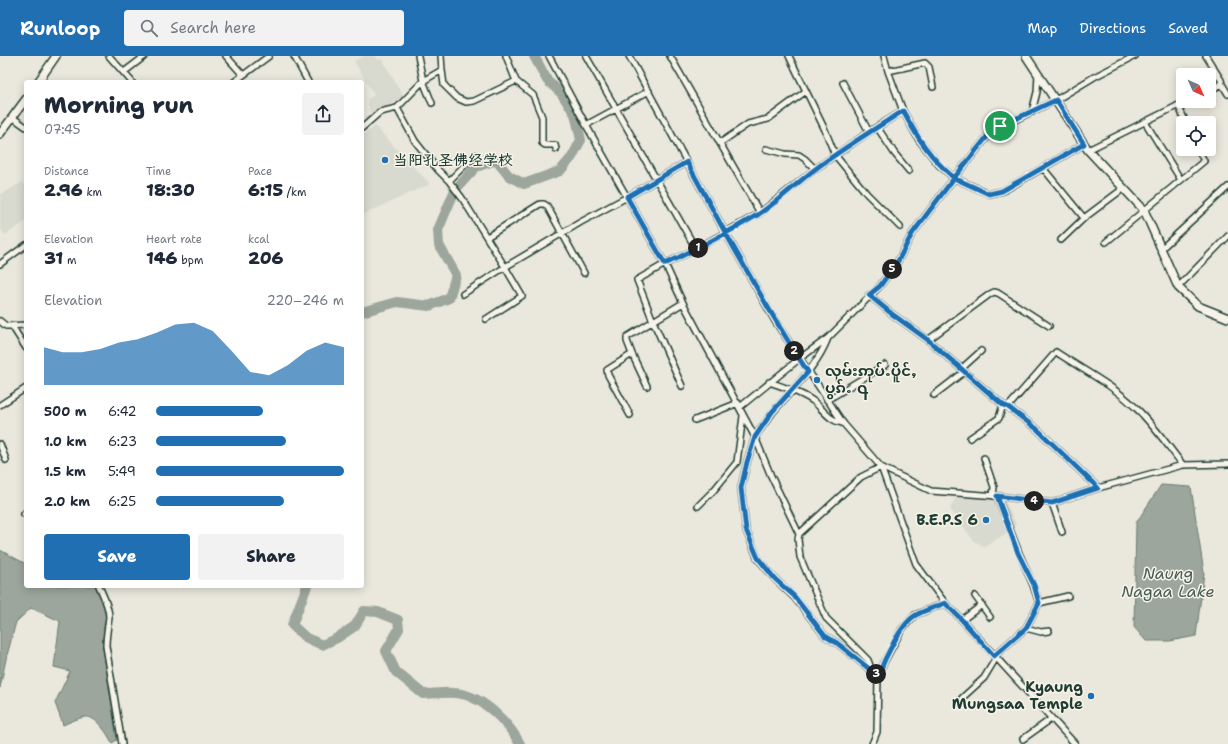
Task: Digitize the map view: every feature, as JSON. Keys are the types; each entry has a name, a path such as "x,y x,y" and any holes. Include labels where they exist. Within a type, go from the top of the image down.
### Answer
{"street":[{"path":"39,80 56,56"},
{"path":"109,56 130,80"},
{"path":"124,72 145,56"},
{"path":"226,56 243,75"},
{"path":"237,80 269,56"},
{"path":"294,56 307,80"},
{"path":"418,56 423,81 432,103"},
{"path":"441,56 444,86 457,98 466,102 474,101 516,80"},
{"path":"506,56 516,80 533,95 542,117 542,143 545,145 555,145 556,149"},
{"path":"549,56 665,264 683,303 755,437 771,476 799,534 798,539 800,558 826,618 868,660 873,672"},
{"path":"586,56 696,249"},
{"path":"629,56 775,321 843,423 881,467 916,564 945,603 1075,744"},
{"path":"670,56 760,213"},
{"path":"789,56 825,130 835,155 867,194 900,227"},
{"path":"884,56 888,72 903,111 919,140 940,165 954,178 989,194 1002,191 1043,168 1086,147 1145,122 1176,106"},
{"path":"1026,56 1086,147 1144,210 1178,287 1198,306 1228,318"},
{"path":"695,420 738,405 828,338 869,295 880,286 898,261 912,234 992,131 1056,100 1094,77 1135,56"},
{"path":"1206,56 1228,94"},
{"path":"888,72 925,63 928,67 933,88"},
{"path":"364,126 380,112 398,108 423,81 442,70"},
{"path":"1032,112 1037,92 1038,74"},
{"path":"843,83 869,132"},
{"path":"1216,87 1222,84"},
{"path":"586,124 649,91"},
{"path":"720,142 748,124 768,119 806,91"},
{"path":"0,134 24,102"},
{"path":"398,108 416,141 462,198 522,296 486,319"},
{"path":"682,386 653,321 637,280 760,213 815,169 903,111"},
{"path":"12,117 24,126"},
{"path":"1145,122 1181,180"},
{"path":"877,127 895,154 909,171"},
{"path":"766,149 785,154 799,155 815,169"},
{"path":"449,181 475,155"},
{"path":"1106,242 1204,161 1202,156"},
{"path":"463,294 561,234 687,162"},
{"path":"1043,168 1084,218"},
{"path":"1162,248 1228,187"},
{"path":"1061,240 1084,218 1124,188"},
{"path":"487,237 540,204 544,204 547,206 561,234 584,273"},
{"path":"1178,287 1228,236"},
{"path":"0,264 24,246"},
{"path":"928,340 994,292 998,293 1049,326"},
{"path":"869,295 928,340 962,371 1037,429 1098,488"},
{"path":"647,386 632,354 627,337 683,303"},
{"path":"0,321 9,326 24,345"},
{"path":"0,330 9,326 24,325"},
{"path":"828,338 824,349 808,372 772,412 755,437 741,488 746,530 758,558 775,579 794,596 825,636 837,643 878,676"},
{"path":"934,395 962,371 981,351"},
{"path":"970,438 999,418 1006,406 1056,352 1114,390 1136,408 1158,432 1183,465"},
{"path":"630,415 608,375 607,370 632,354"},
{"path":"827,400 885,364"},
{"path":"769,382 792,390 812,401 829,417 837,422 843,423"},
{"path":"0,405 24,389"},
{"path":"698,506 714,490 737,462 743,415"},
{"path":"0,444 6,460"},
{"path":"962,698 984,678 995,657 1026,628 1039,603 1034,585 1018,553 995,496 994,487 984,458"},
{"path":"881,467 931,491 995,496 1052,503 1098,488 1183,465 1228,464"},
{"path":"799,534 861,477 881,467"},
{"path":"1052,503 1062,532"},
{"path":"100,588 108,609 109,617 106,631 106,646 122,744"},
{"path":"975,596 990,617"},
{"path":"1039,603 1068,596"},
{"path":"872,744 877,732 878,676 884,662 902,629 914,615 945,603"},
{"path":"962,620 982,605"},
{"path":"1026,628 1041,632 1049,631"},
{"path":"1023,739 1051,719"}],"shaded area":[{"name":"当阳孔圣佛经学校","path":"364,56 375,56 378,60 382,59 404,97 371,116 367,100 374,95 354,61"},
{"name":"当阳孔圣佛经学校","path":"375,126 430,184 364,214 364,134"},
{"path":"22,182 24,184 24,222 5,235 0,228 0,195"},
{"name":"B.E.P.S 6","path":"958,492 989,492 1002,494 1016,524 1006,533 985,547 974,541 950,509"}],"water":[{"name":"Naung Nagaa Lake","path":"1161,485 1191,487 1204,573 1196,636 1170,641 1146,641 1134,627 1136,523"},
{"path":"0,550 24,563 24,588 96,588 107,610 103,639 104,655 117,740 112,743 101,726 89,717 80,718 63,725 55,703 70,671 54,667 60,621 31,608 16,622 0,688"}],"waterway":[{"path":"364,311 397,302 429,306 449,298 456,275 439,245 438,230 455,190 476,167 496,160 509,176 524,184 560,171 572,157 581,140 575,114 561,93 547,80 534,56"},
{"path":"306,588 292,625 305,637 322,645 337,638 355,626 364,611 378,612 398,620 399,629 386,651 396,672 423,694 450,693 474,698 501,718 520,744"}],"place":[{"name":"当阳孔圣佛经学校","path":"385,160"},
{"name":"လုမ်းဢုပ်ႉပိူင်ႇ ပွၵ်ႉ ႖","path":"817,380"},
{"name":"B.E.P.S 6","path":"986,520"},
{"name":"Kyaung Mungsaa Temple","path":"1091,696"}],"route":[{"path":"1000,126 992,131 954,178 940,165 919,140 903,111 815,169 760,213 725,232 696,249 665,264 627,197 687,162 720,223 725,232 750,277 775,321 808,372 772,412 755,437 741,488 746,530 758,558 775,579 794,596 825,636 837,643 878,676 902,629 914,615 945,603 994,656 1026,628 1039,603 1034,585 1018,553 997,496 1052,503 1098,488 1069,458 1037,429 1008,407 1003,405 928,340 869,295 880,286 898,261 912,234 954,178 989,194 995,193 1002,191 1084,144 1056,100 1000,126"}]}
